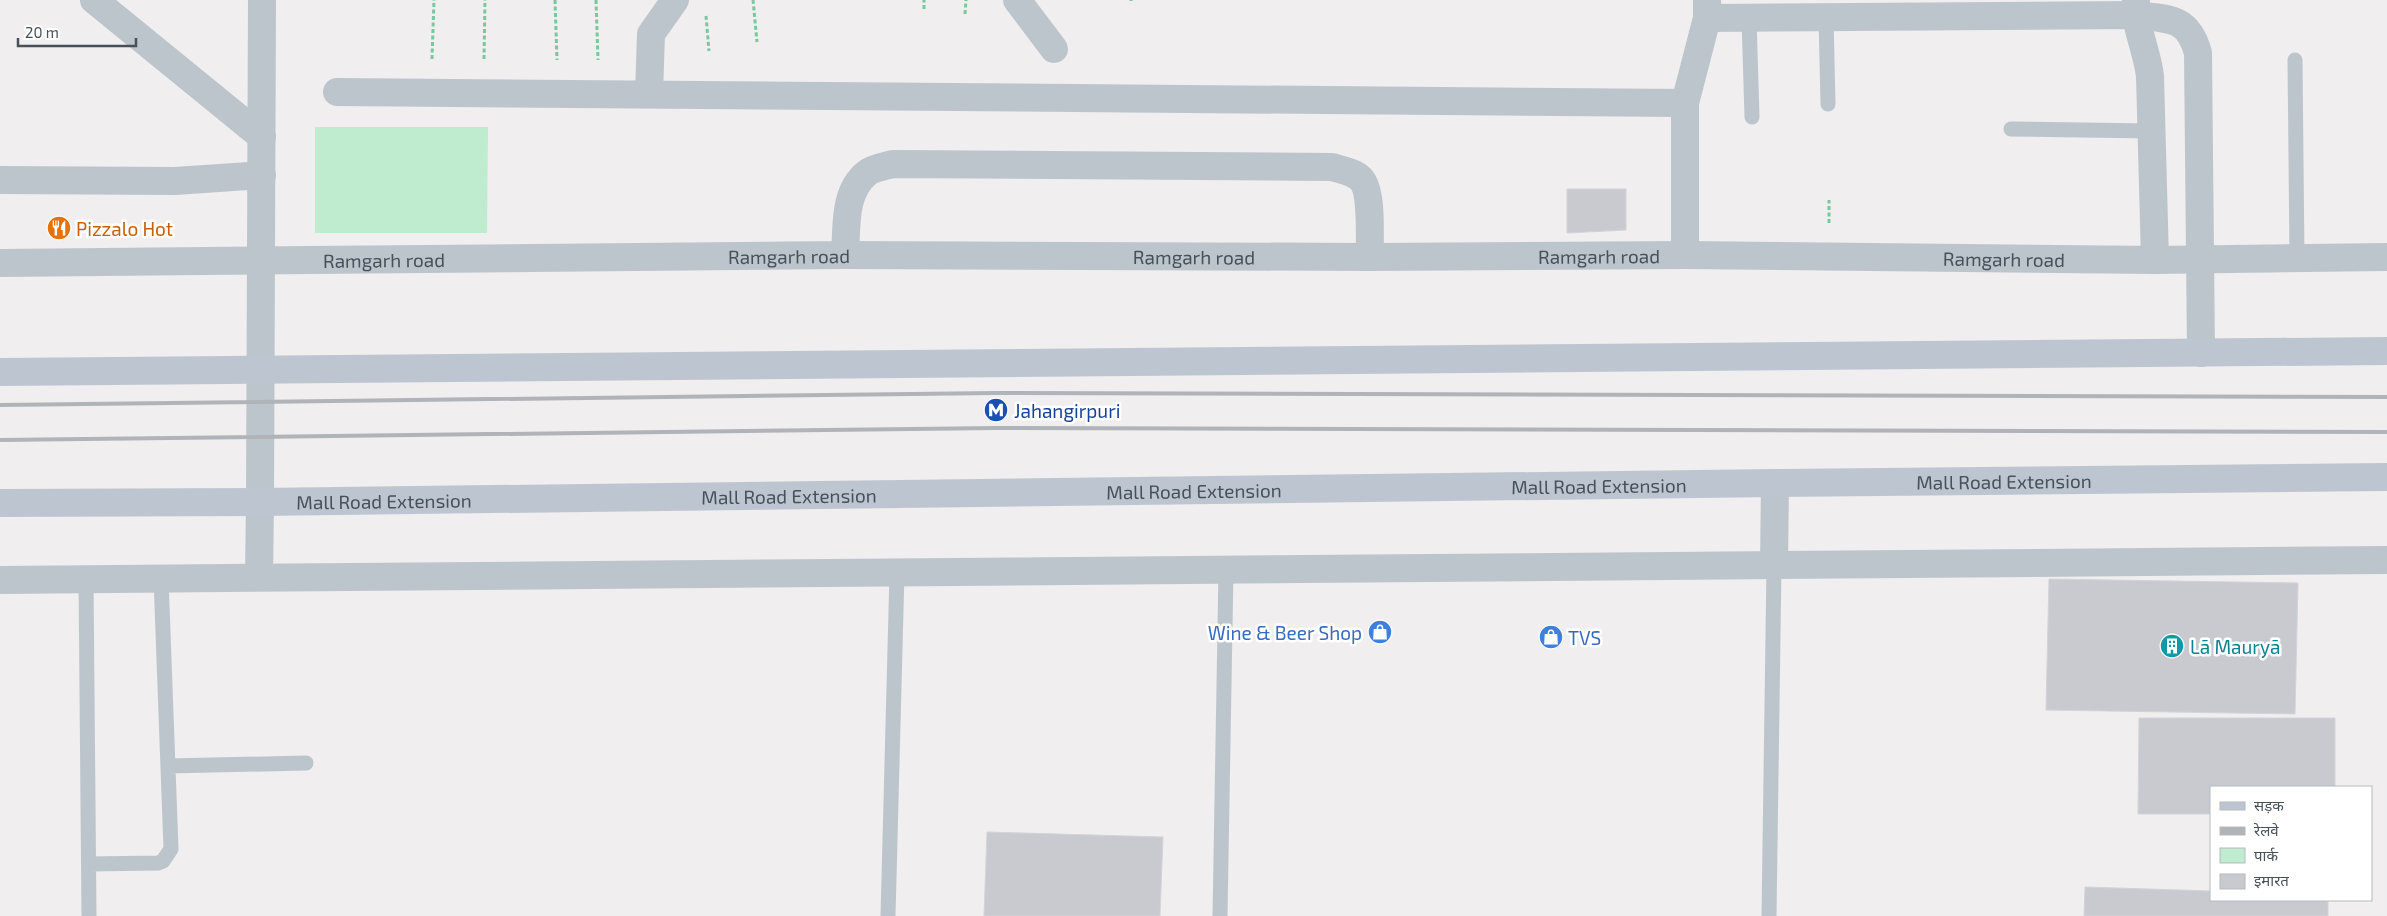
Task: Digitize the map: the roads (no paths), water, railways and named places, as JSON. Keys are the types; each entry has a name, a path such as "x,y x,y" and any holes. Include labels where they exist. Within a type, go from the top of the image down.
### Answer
{"main road":[{"path":"0,372 2387,351"},
{"name":"Mall Road Extension","path":"0,503 260,502 2387,477"}],"street":[{"path":"94,0 262,137"},
{"path":"260,577 262,0"},
{"path":"649,94 651,34 675,0"},
{"path":"1017,0 1054,49"},
{"path":"2135,8 2148,58 2156,260"},
{"path":"1684,255 1685,103 1707,9 1749,18 2135,8 2183,24 2194,37 2198,53 2201,352"},
{"path":"337,92 1685,103"},
{"path":"845,255 848,207 855,187 868,172 893,164 903,164 1332,167 1350,172 1361,179 1368,191 1370,257"},
{"path":"0,180 175,181 262,175"},
{"name":"Ramgarh road","path":"0,263 845,255 1370,257 1684,255 2156,260 2387,257"},
{"path":"1774,483 1774,565"},
{"path":"0,580 2387,560"}],"lane":[{"path":"1826,17 1828,104"},
{"path":"1749,18 1752,117"},
{"path":"2295,60 2297,258"},
{"path":"2011,129 2151,131"},
{"path":"1769,916 1774,565"},
{"path":"1220,916 1226,569"},
{"path":"888,916 897,572"},
{"path":"89,864 163,861 171,849 161,578"},
{"path":"86,579 90,916"},
{"path":"168,766 306,763"}],"railway":[{"path":"0,405 996,393 2387,397"},
{"path":"0,440 996,428 2387,432"}],"place":[{"name":"Pizzalo Hot","path":"59,228"},
{"name":"Jahangirpuri","path":"996,410"},
{"name":"Wine & Beer Shop","path":"1380,632"},
{"name":"TVS","path":"1551,637"},
{"name":"Lā Mauryā","path":"2172,646"}]}
